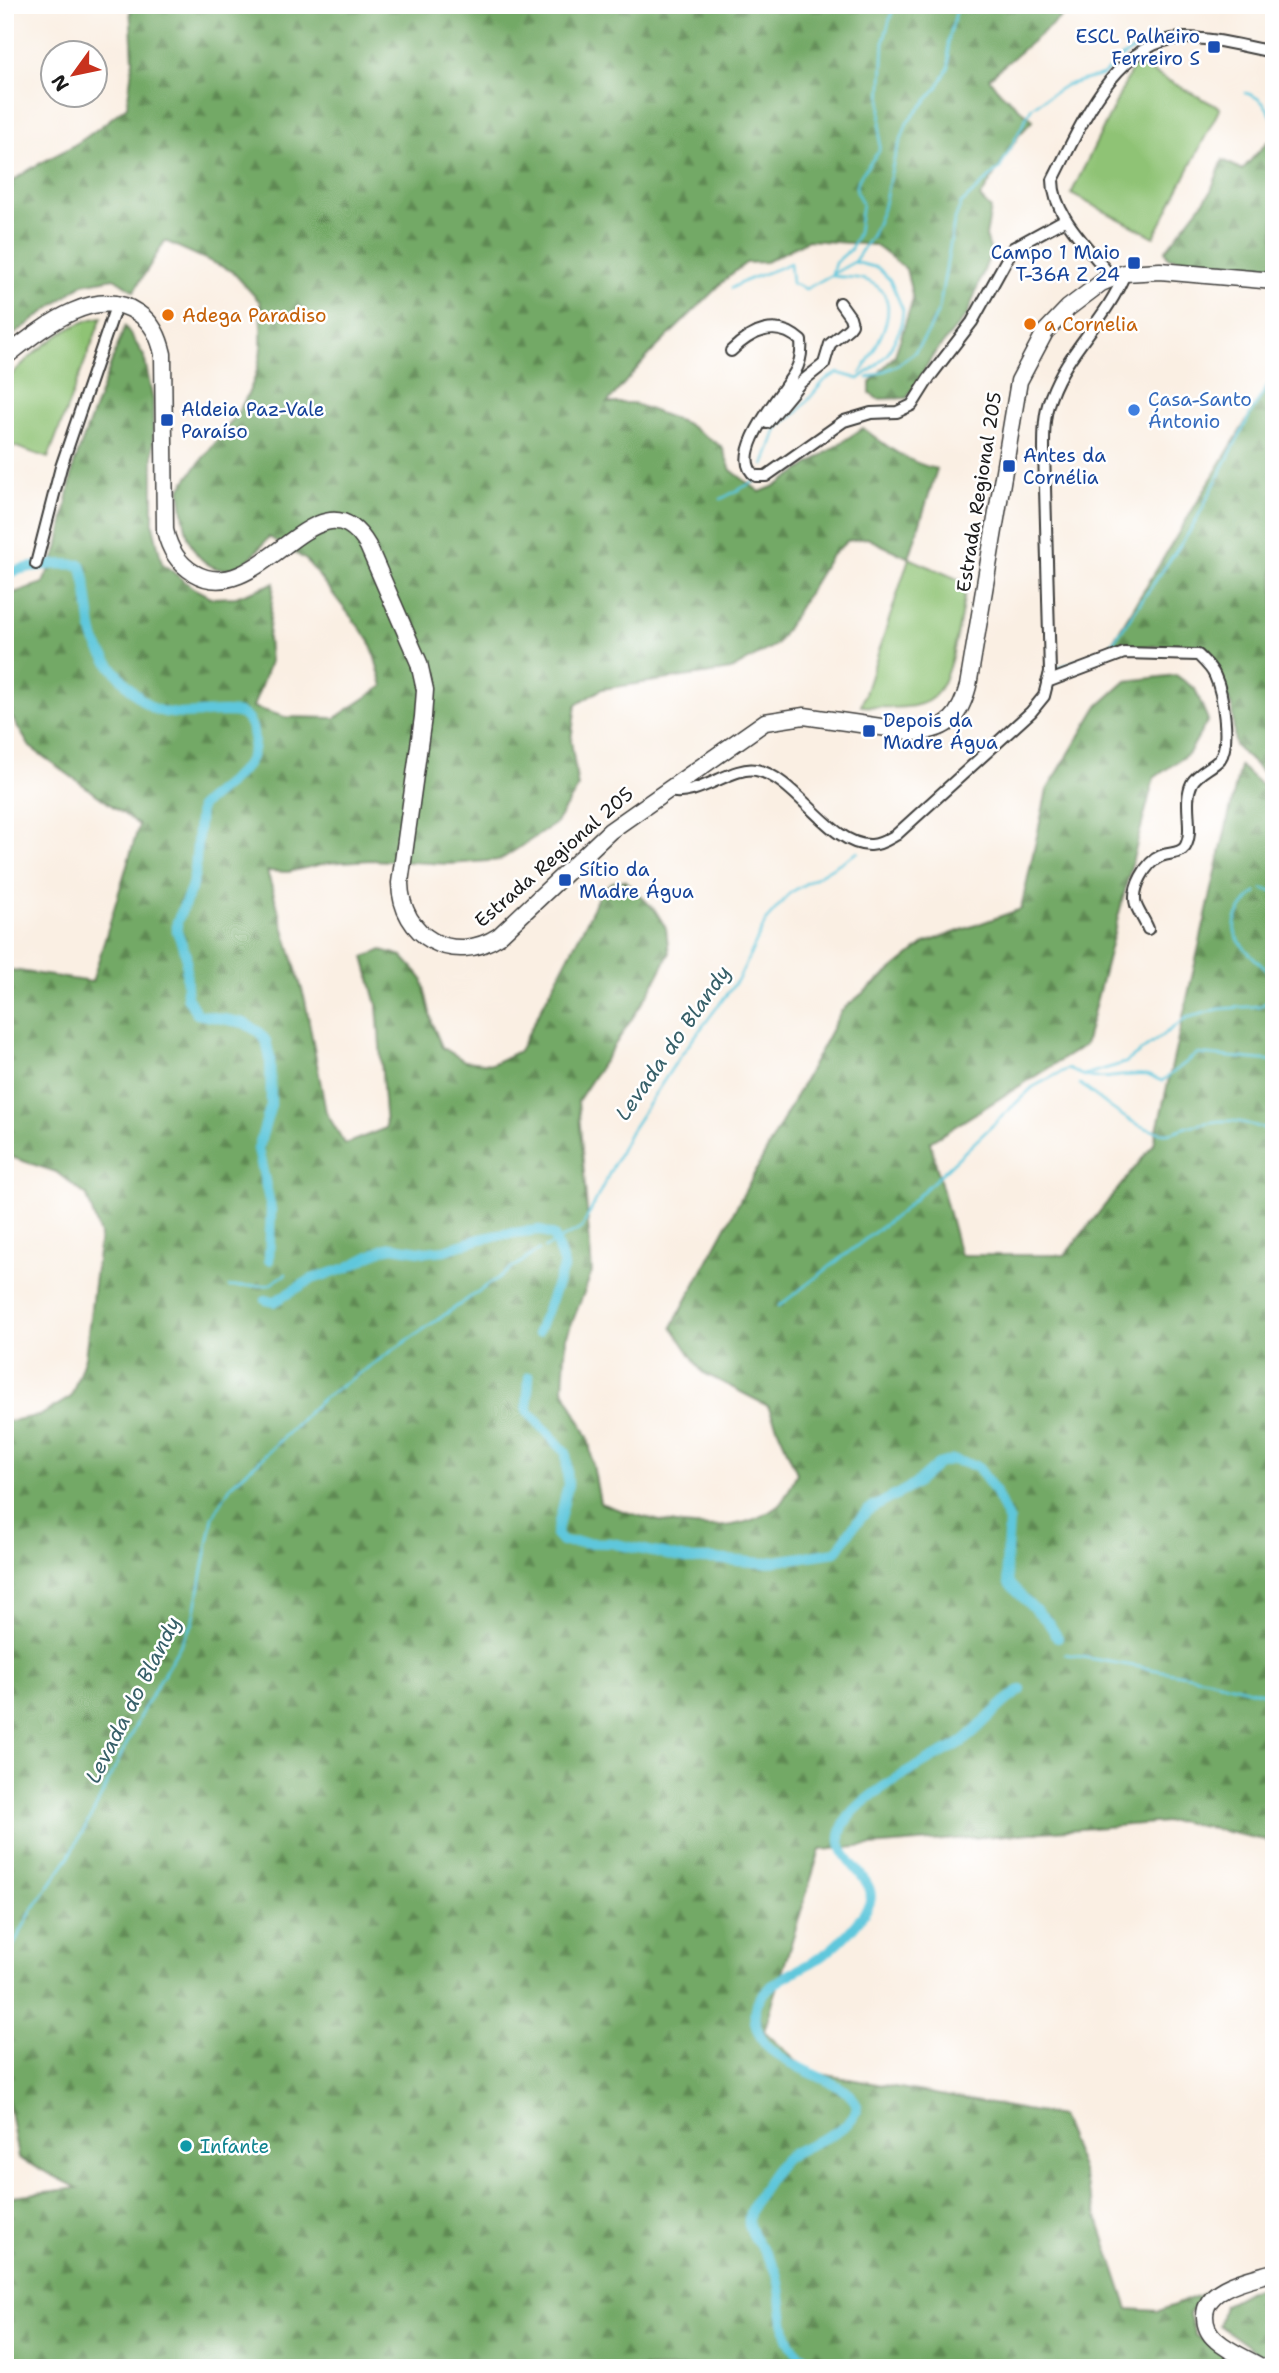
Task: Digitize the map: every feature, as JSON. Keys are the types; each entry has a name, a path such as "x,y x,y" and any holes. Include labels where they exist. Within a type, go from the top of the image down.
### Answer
{"main road":[{"path":"1119,276 1160,271 1274,281"},
{"name":"Estrada Regional 205","path":"117,303 145,318 159,339 163,362 165,530 170,549 184,566 212,580 238,577 259,565 307,529 328,520 337,519 353,526 368,545 411,642 425,690 400,892 407,914 426,937 457,949 471,948 491,941 590,848 754,729 776,719 804,716 916,732 940,727 949,722 960,710 968,686 1019,381 1035,346 1054,321 1101,283 1119,276"},
{"path":"5,357 81,307 91,303 117,303"},
{"path":"1263,2368 1214,2339 1208,2331 1205,2311 1213,2297 1227,2288 1274,2272"}],"street":[{"path":"666,791 674,793 696,788 755,769 774,776 843,836 875,845 896,835 1031,712 1044,696 1050,671 1045,416 1058,379 1112,300 1119,276 1057,206 1053,180 1091,107 1125,63 1157,44 1182,38 1200,39 1274,52"},
{"path":"731,351 744,338 758,330 769,328 794,334 801,341 802,349 796,371 778,395 750,443 747,464 752,474 762,477 771,474 844,421 871,413 897,412 912,405 929,378 972,323 1013,248 1066,219"},
{"path":"36,564 61,467 117,303"},
{"path":"759,428 772,418 800,383 824,364 830,344 852,324 840,303"},
{"path":"1047,682 1124,653 1198,655 1215,675 1223,706 1226,743 1219,759 1192,783 1187,804 1189,834 1185,847 1177,853 1153,860 1136,890 1137,906 1148,929"}],"green space":[{"path":"130,5 1075,5 989,78 997,89 1033,120 1019,135 980,198 991,209 986,236 991,252 967,315 934,354 907,398 878,399 870,394 870,383 895,355 913,299 906,269 875,245 808,240 766,262 746,263 729,276 648,356 607,403 632,403 685,423 722,447 731,470 760,492 779,484 863,428 907,458 937,469 909,558 867,538 847,541 830,557 777,644 731,670 602,689 576,705 571,740 578,788 555,824 500,860 450,864 371,860 327,863 288,872 267,871 305,1000 326,1112 345,1144 386,1128 377,1005 364,957 382,950 402,956 422,978 433,1026 442,1047 465,1061 492,1064 519,1051 601,890 613,882 625,880 655,910 666,928 669,954 650,991 578,1101 592,1272 566,1338 563,1388 588,1437 600,1503 642,1517 690,1526 714,1527 758,1518 778,1506 797,1473 768,1406 702,1372 672,1327 842,1010 925,943 1021,909 1047,790 1097,707 1126,681 1176,675 1195,689 1208,720 1189,753 1154,778 1085,1045 930,1142 960,1255 1065,1255 1154,1144 1240,766 1274,796 1274,1846 1264,1840 1178,1821 820,1850 764,2031 809,2072 1060,2116 1080,2165 1128,2309 1159,2311 1205,2293 1189,2314 1195,2335 1246,2368 5,2368 5,2197 78,2188 18,2158 5,2082 5,1422 41,1415 71,1397 85,1357 100,1235 87,1196 56,1172 5,1155 5,969 92,982 139,825 30,747 5,706 5,596 43,583 58,549 74,464 125,326 144,356 153,400 153,525 162,563 193,588 212,598 236,597 274,583 268,638 270,662 253,707 285,717 335,718 383,686 370,641 306,560 269,537 244,563 220,569 197,555 188,535 180,489 239,411 255,376 260,356 260,302 232,271 165,241 134,291 114,278 83,284 5,341 5,188 31,168 85,138 127,106 133,60"},
{"path":"1135,63 1220,108 1154,237 1071,194"},
{"path":"1274,141 1274,267 1168,258 1165,251 1210,193 1223,160 1242,170 1267,142"},
{"path":"102,317 48,458 5,443 5,382 49,342 76,325"},
{"path":"1274,375 1274,778 1269,778 1235,746 1232,707 1211,659 1190,645 1109,648"},
{"path":"909,558 967,583 951,662 939,689 925,702 898,708 861,706"},
{"path":"1274,2283 1274,2361 1219,2325 1224,2305 1253,2289"}],"waterway":[{"path":"832,273 835,263 851,249 858,233 862,203 856,185 879,151 884,40 894,5"},
{"path":"732,288 790,263 792,283 806,289 854,262 872,235 883,209 894,159 907,123 937,88 949,67 948,42 958,5"},
{"path":"868,378 896,366 914,353 929,331 939,309 954,222 961,204 1000,168 1032,107 1066,85 1103,75 1123,56 1150,40"},
{"path":"1245,93 1263,103 1274,122"},
{"path":"764,465 778,427 797,413 825,380 838,373 859,379 876,366 888,353 901,327 903,310 890,280 878,268 854,262"},
{"path":"833,276 866,280 881,290 887,301 885,326 861,373"},
{"name":"Levada do Blandy","path":"1053,670 1109,648 1192,528 1251,413 1274,375"},
{"path":"721,499 755,481"},
{"path":"5,575 42,565 81,565 96,642 116,672 141,699 157,710 168,713 238,713 246,718 252,727 254,745 247,764 200,807 195,872 177,922 177,931 186,955 187,997 197,1014 244,1023 259,1032 266,1041 270,1058 271,1105 258,1149 271,1209 269,1260"},
{"name":"Levada do Blandy","path":"561,1239 582,1228 630,1132 678,1059 739,978 767,919 790,893 858,852"},
{"path":"1263,889 1274,891"},
{"path":"1256,892 1236,918 1237,938 1274,978"},
{"path":"1084,1075 1125,1063 1186,1018 1219,1009 1260,1006 1270,1001 1274,995"},
{"path":"779,1306 902,1211 1033,1087 1069,1068 1087,1077 1146,1075 1162,1081 1197,1054 1274,1061"},
{"path":"1080,1084 1119,1114 1152,1130 1167,1133 1203,1123 1232,1121 1251,1124 1274,1133"},
{"path":"266,1300 274,1302 312,1279 347,1268 383,1249 393,1247 426,1252 445,1250 480,1239 539,1230 554,1236 564,1266 538,1332"},
{"name":"Levada do Blandy","path":"545,1248 555,1242"},
{"name":"Levada do Blandy","path":"5,1962 31,1912 69,1857 145,1706 193,1623 213,1517 232,1484 322,1399 539,1250"},
{"path":"229,1287 269,1285 286,1274"},
{"path":"529,1377 527,1410 566,1453 568,1485 556,1535 562,1542 611,1543 686,1559 763,1563 836,1552 867,1511 914,1485 938,1464 953,1460 977,1466 995,1491 1009,1522 1006,1566 1009,1584 1048,1622 1058,1638"},
{"path":"1065,1654 1208,1679 1274,1696"},
{"path":"857,2368 806,2358 790,2343 776,2271 749,2225 750,2212 756,2199 783,2161 796,2151 839,2130 854,2116 857,2106 850,2095 838,2086 774,2052 762,2038 755,2021 755,2009 768,1989 828,1952 866,1910 871,1898 869,1887 841,1845 841,1833 855,1809 908,1772 962,1742 1021,1690"}],"place":[{"name":"ESCL Palheiro Ferreiro S","path":"1214,47"},
{"name":"Campo 1 Maio T-36A Z 24","path":"1134,263"},
{"name":"Adega Paradiso","path":"168,315"},
{"name":"a Cornelia","path":"1030,324"},
{"name":"Casa-Santo Ántonio","path":"1134,410"},
{"name":"Aldeia Paz-Vale Paraíso","path":"167,420"},
{"name":"Antes da Cornélia","path":"1009,466"},
{"name":"Depois da Madre Água","path":"869,731"},
{"name":"Sítio da Madre Água","path":"565,880"},
{"name":"Infante","path":"186,2146"}]}
